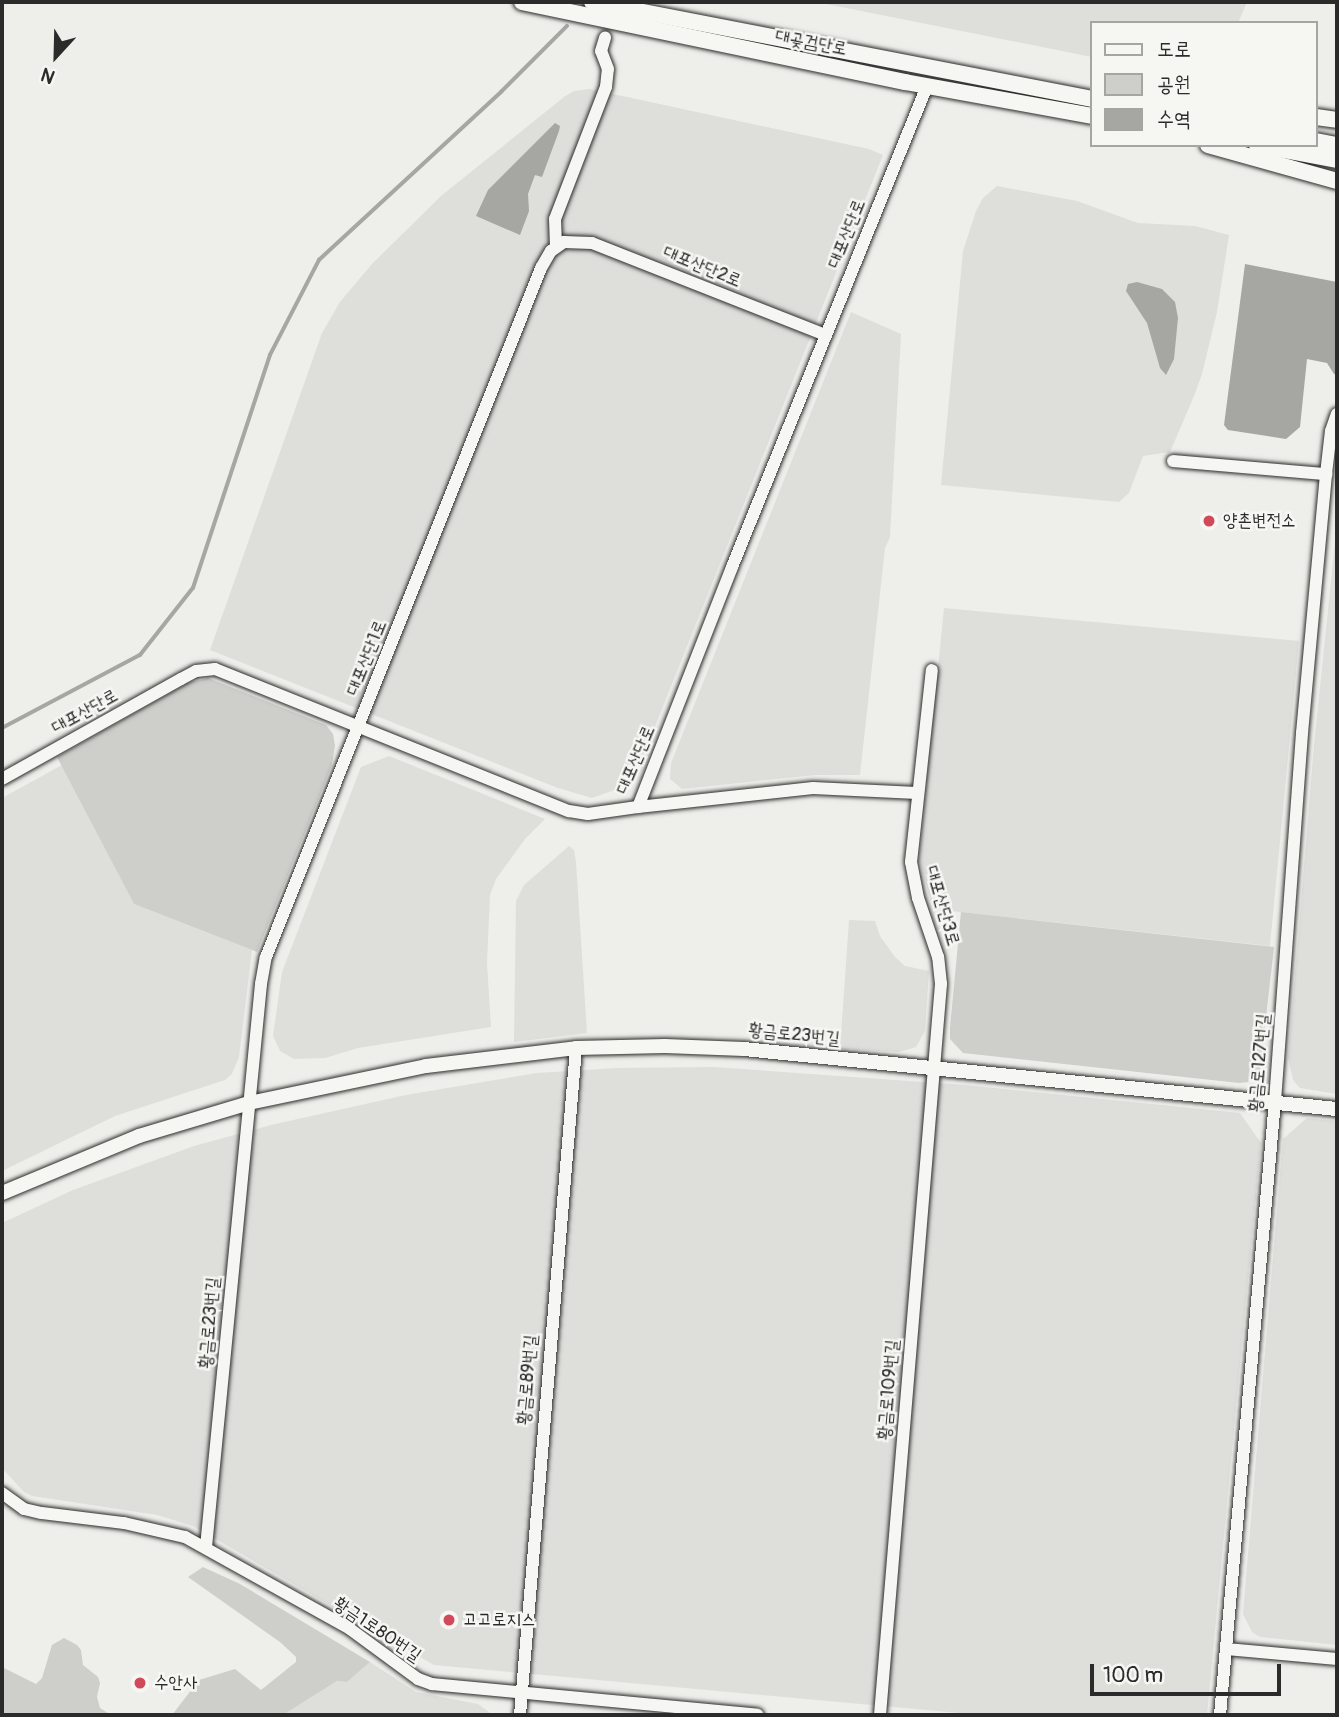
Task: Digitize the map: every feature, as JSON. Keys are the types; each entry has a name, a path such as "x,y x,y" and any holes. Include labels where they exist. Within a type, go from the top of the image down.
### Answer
{"main road":[{"name":"대곶검단로","path":"522,2 927,86 1090,116"},
{"name":"대곶검단로","path":"592,2 1090,99"},
{"path":"999,81 1090,92"},
{"path":"1318,117 1337,120"},
{"path":"1318,141 1337,145"},
{"path":"1215,147 1337,181"},
{"path":"1268,147 1337,160"}],"street":[{"path":"560,245 555,219 606,87 608,69 601,51 605,38"},
{"name":"대포산단로","path":"2,779 181,679 206,669 224,671 580,814 638,807 927,86"},
{"name":"대포산단2로","path":"560,245 581,240 608,248 825,335"},
{"name":"대포산단1로","path":"249,1103 266,957 535,281 560,245"},
{"name":"황금로127번길","path":"1220,1715 1275,1101 1302,733 1326,474 1331,431 1337,414"},
{"path":"1173,461 1326,474"},
{"name":"대포산단3로","path":"932,670 911,862 918,898 941,971 933,1068"},
{"path":"638,807 813,788 917,793"},
{"name":"황금로23번길","path":"2,1193 139,1136 249,1103 426,1066 576,1048 704,1047 1337,1109"},
{"name":"황금로89번길","path":"520,1715 539,1461 576,1048"},
{"name":"황금로109번길","path":"880,1715 933,1068"},
{"name":"황금로23번길","path":"206,1547 249,1103"},
{"name":"황금1로80번길","path":"2,1493 24,1509 158,1530 206,1547 349,1629 418,1679 446,1686 758,1715"},
{"path":"1227,1649 1337,1659"}],"shaded area":[{"path":"816,2 1247,2 1239,21 1090,21 1090,57"},
{"path":"590,89 869,149 883,155 640,764 623,787 592,798 558,788 210,650 322,333 340,302 372,264 441,196 564,97 574,91"},
{"path":"997,186 1077,201 1138,223 1195,226 1229,235 1217,312 1194,396 1170,452 1143,456 1129,493 1119,502 941,485 963,251 976,211 983,198"},
{"path":"851,312 901,334 890,537 885,548 860,775 815,775 682,789 670,779 671,763"},
{"path":"1337,522 1337,1094 1300,1088 1293,1080 1288,1058 1314,746"},
{"path":"944,608 1299,641 1270,946 933,909 919,859"},
{"path":"389,756 545,819 525,839 496,879 490,895 487,963 491,1027 358,1048 325,1058 294,1059 280,1051 273,1036 282,972 361,767"},
{"path":"62,765 134,904 252,950 239,1057 232,1074 225,1080 115,1116 2,1171 2,798"},
{"path":"569,846 574,850 576,862 587,1033 514,1042 516,901 524,885"},
{"path":"849,920 875,921 880,936 895,957 905,966 929,971 925,1031 916,1047 899,1052 840,1049"},
{"path":"714,1067 965,1085 1240,1113 1261,1143 1207,1715 981,1715 434,1665 193,1526 157,1515 32,1496 24,1492 2,1468 2,1223 73,1190 194,1146 271,1125 406,1095 537,1073 617,1068"},
{"path":"1307,1118 1337,1121 1337,1645 1260,1637 1252,1632 1243,1614 1283,1139"},
{"path":"370,1662 416,1692 478,1704 493,1715 283,1715 337,1681 347,1682"}],"green space":[{"path":"208,678 326,725 333,734 335,745 332,765 257,952 134,904 57,757 188,683"},
{"path":"961,912 1274,947 1260,1070 1248,1082 1239,1083 963,1053 950,1039"},
{"path":"203,1567 240,1584 370,1662 347,1682 337,1681 283,1715 172,1715 199,1680 235,1669 261,1690 296,1662 296,1657 280,1642 188,1577"},
{"path":"64,1638 77,1645 81,1650 83,1665 98,1677 100,1683 97,1697 100,1708 111,1715 2,1715 2,1667 36,1684 42,1678 52,1645"}],"water":[{"path":"555,123 560,126 559,131 542,177 535,175 528,194 529,211 520,235 476,216 488,190"},
{"path":"1245,264 1337,282 1337,375 1327,363 1307,359 1300,427 1286,439 1228,430 1224,425"},
{"path":"1137,282 1162,289 1175,302 1178,318 1174,359 1166,375 1160,368 1147,323 1126,291 1128,284"}],"waterway":[{"path":"2,728 140,655 193,588 270,355 319,260 501,92 567,26"}],"place":[{"name":"양촌변전소","path":"1209,521"},
{"name":"고고로지스","path":"449,1620"},
{"name":"수안사","path":"140,1683"}]}
